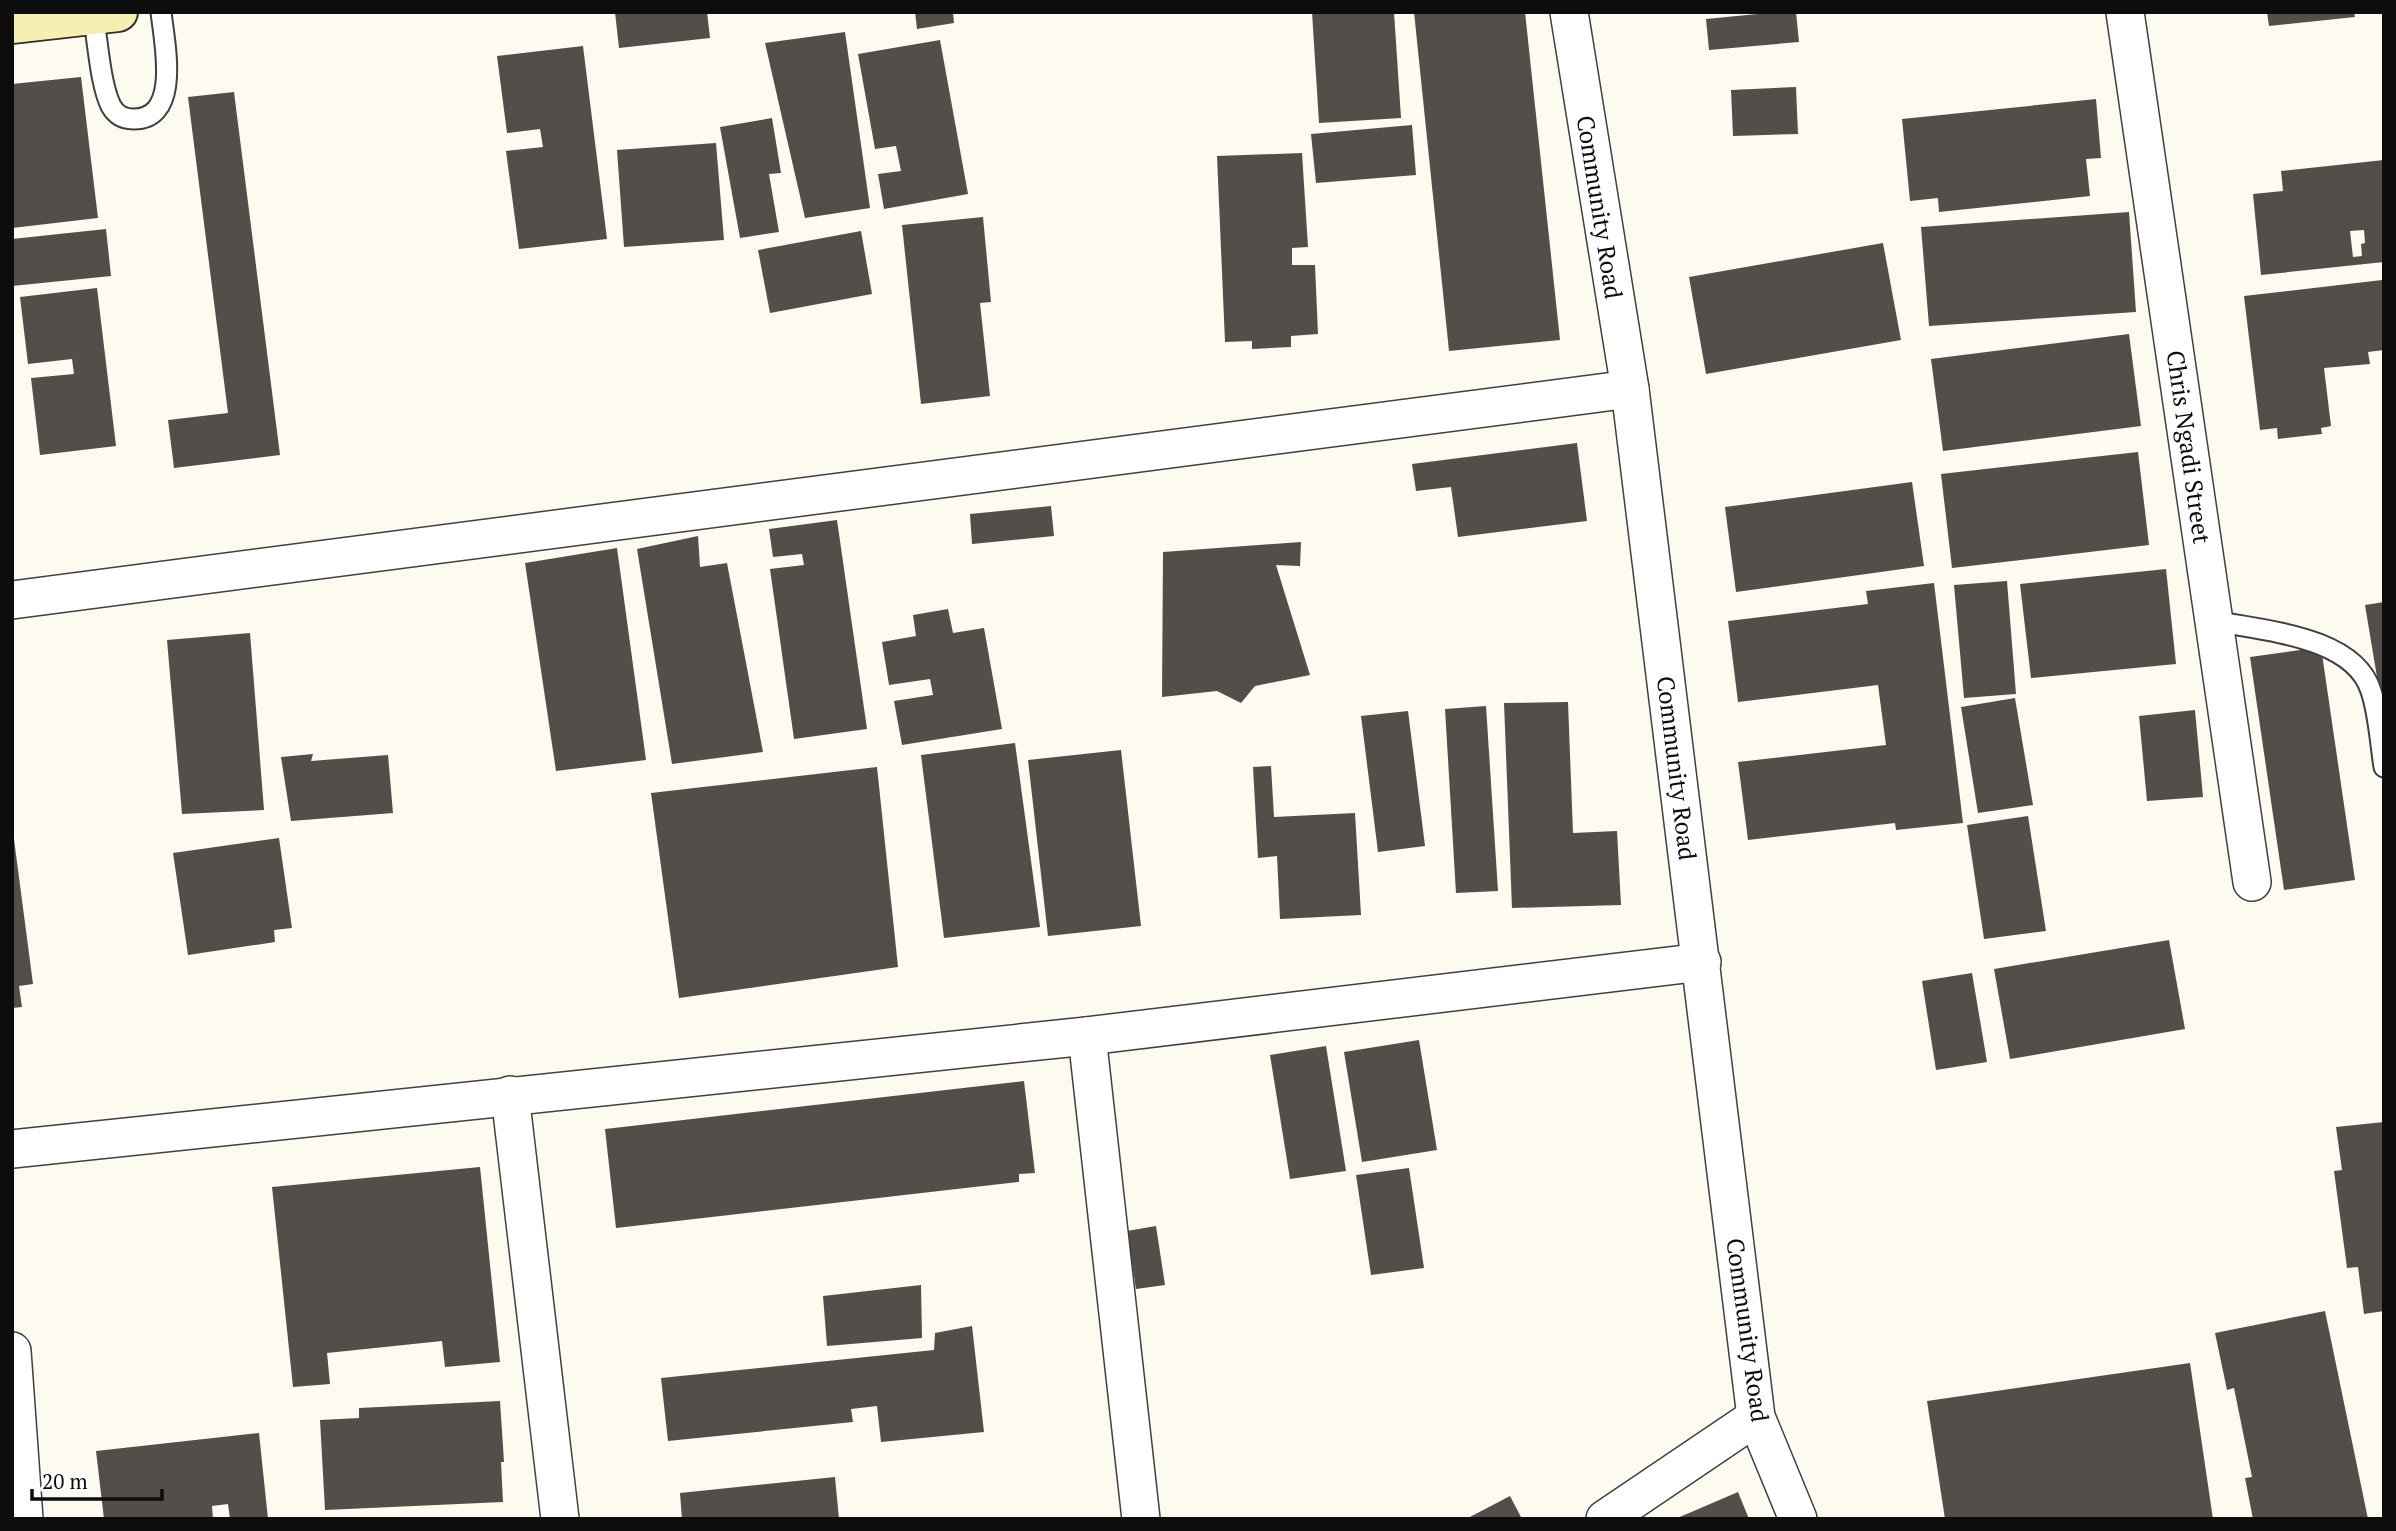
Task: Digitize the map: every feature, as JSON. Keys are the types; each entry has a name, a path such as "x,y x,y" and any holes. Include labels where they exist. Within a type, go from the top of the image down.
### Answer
{"main road":[{"path":"12,24 106,14"}],"street":[{"name":"Community Road","path":"1569,12 1630,389 1756,1416 1798,1519"},
{"name":"Chris Ngadi Street","path":"2126,12 2252,882"},
{"path":"12,600 1630,389"},
{"path":"12,1149 1087,1036 1702,962"},
{"path":"1087,1036 1141,1519"},
{"path":"510,1095 560,1519"},
{"path":"12,1351 24,1519"},
{"path":"1605,1519 1756,1416"}],"lane":[{"path":"106,14 104,87 112,109 122,118 136,120 152,113 164,100 167,73 161,12"},
{"path":"2215,621 2311,640 2345,656 2361,669 2371,691 2384,767"}],"building":[{"path":"615,12 707,12 710,38 619,48"},
{"path":"915,12 953,12 954,23 917,29"},
{"path":"1312,12 1394,12 1401,118 1319,123"},
{"path":"1414,12 1525,12 1560,340 1449,351"},
{"path":"1796,12 1799,42 1709,50 1706,19"},
{"path":"2267,12 2354,12 2355,17 2269,26"},
{"path":"845,32 870,208 805,218 765,43"},
{"path":"940,40 968,194 884,209 878,174 901,171 896,146 875,149 858,54"},
{"path":"583,46 607,239 519,249 506,151 543,147 540,129 507,133 497,56"},
{"path":"81,77 98,218 12,228 12,84"},
{"path":"1796,87 1798,134 1733,136 1731,90"},
{"path":"234,92 280,455 174,468 168,420 228,413 188,97"},
{"path":"2096,99 2101,158 2086,159 2090,196 1939,212 1938,198 1910,201 1902,119"},
{"path":"772,118 781,173 769,174 779,232 740,238 720,127"},
{"path":"1412,125 1416,175 1316,183 1311,134"},
{"path":"716,143 724,240 624,247 617,150"},
{"path":"1302,153 1308,247 1292,248 1292,265 1315,265 1318,334 1291,336 1291,347 1252,349 1252,341 1225,342 1217,156"},
{"path":"2384,160 2384,262 2261,275 2253,194 2283,191 2281,171","holes":["2364,230 2365,243 2361,244 2362,256 2353,257 2350,231"]},
{"path":"2129,212 2136,312 1929,326 1921,227"},
{"path":"983,217 991,302 980,303 990,396 921,404 902,225"},
{"path":"106,229 111,276 12,286 12,239"},
{"path":"861,231 872,294 770,313 758,250"},
{"path":"1883,243 1901,340 1706,374 1689,277"},
{"path":"2382,280 2384,350 2368,352 2370,364 2324,368 2331,426 2321,428 2322,434 2278,439 2277,428 2260,430 2244,296"},
{"path":"97,288 116,446 40,455 31,378 74,374 72,359 28,364 20,297"},
{"path":"2129,334 2141,426 1943,451 1931,359"},
{"path":"1577,443 1587,521 1458,537 1451,487 1416,491 1412,464"},
{"path":"2138,452 2149,545 1952,568 1941,474"},
{"path":"1912,482 1924,566 1736,592 1725,507"},
{"path":"1051,506 1054,536 972,544 970,514"},
{"path":"837,520 867,729 794,739 770,569 804,565 802,554 773,557 769,529"},
{"path":"698,536 700,567 727,563 763,752 672,764 637,549"},
{"path":"1301,542 1300,566 1276,565 1310,675 1255,686 1241,703 1217,691 1162,697 1163,552"},
{"path":"617,548 646,760 556,771 525,563"},
{"path":"2166,569 2176,664 2031,678 2020,584"},
{"path":"2007,581 2016,694 1964,698 1954,585"},
{"path":"1934,583 1963,823 1896,830 1895,823 1748,840 1738,762 1886,745 1878,685 1738,702 1728,621 1868,604 1866,591"},
{"path":"2384,602 2384,694 2380,695 2365,605"},
{"path":"948,609 953,633 984,628 1002,729 902,745 894,701 933,695 930,679 889,685 882,642 916,636 913,615"},
{"path":"250,633 264,810 182,814 167,640"},
{"path":"2321,647 2355,880 2284,890 2250,657"},
{"path":"2015,698 2033,805 1978,813 1961,707"},
{"path":"1568,702 1573,833 1617,831 1621,905 1512,908 1504,703"},
{"path":"1486,706 1498,891 1456,893 1445,709"},
{"path":"2195,710 2203,797 2147,801 2139,716"},
{"path":"1408,711 1425,846 1378,852 1361,716"},
{"path":"1015,743 1040,927 944,938 921,755"},
{"path":"1121,750 1141,926 1048,936 1028,760"},
{"path":"313,754 311,761 388,755 393,813 291,821 281,757"},
{"path":"1271,766 1274,817 1355,813 1361,915 1280,919 1277,856 1258,858 1253,767"},
{"path":"877,767 898,967 679,998 651,793"},
{"path":"2028,816 2046,931 1984,939 1967,825"},
{"path":"12,824 33,984 19,986 22,1007 12,1008"},
{"path":"279,838 292,928 274,930 275,942 188,955 173,853"},
{"path":"2169,940 2185,1029 2010,1059 1994,969"},
{"path":"1972,973 1987,1062 1936,1070 1922,981"},
{"path":"1419,1040 1437,1150 1362,1162 1344,1052"},
{"path":"1326,1046 1346,1171 1290,1179 1270,1055"},
{"path":"1024,1081 1035,1173 1019,1174 1019,1182 616,1228 605,1129"},
{"path":"2384,1122 2384,1311 2364,1314 2358,1267 2347,1268 2334,1171 2342,1170 2336,1127"},
{"path":"480,1167 500,1362 445,1367 442,1341 327,1353 330,1384 293,1387 272,1187"},
{"path":"1409,1168 1424,1268 1371,1275 1356,1175"},
{"path":"1156,1226 1165,1285 1136,1289 1127,1231"},
{"path":"921,1285 922,1338 827,1346 823,1296"},
{"path":"2325,1311 2368,1519 2253,1519 2245,1478 2252,1477 2234,1388 2227,1390 2215,1333"},
{"path":"972,1326 984,1432 881,1442 877,1406 851,1409 853,1422 668,1441 661,1378 934,1350 935,1333"},
{"path":"2190,1363 2213,1519 1945,1519 1927,1401"},
{"path":"500,1401 504,1462 501,1462 503,1502 325,1510 320,1420 359,1418 359,1408"},
{"path":"259,1433 268,1519 230,1519 228,1504 212,1506 213,1519 104,1519 96,1451"},
{"path":"835,1477 839,1519 682,1519 680,1493"},
{"path":"1738,1492 1749,1519 1675,1519"},
{"path":"1510,1496 1522,1519 1466,1519"}]}
